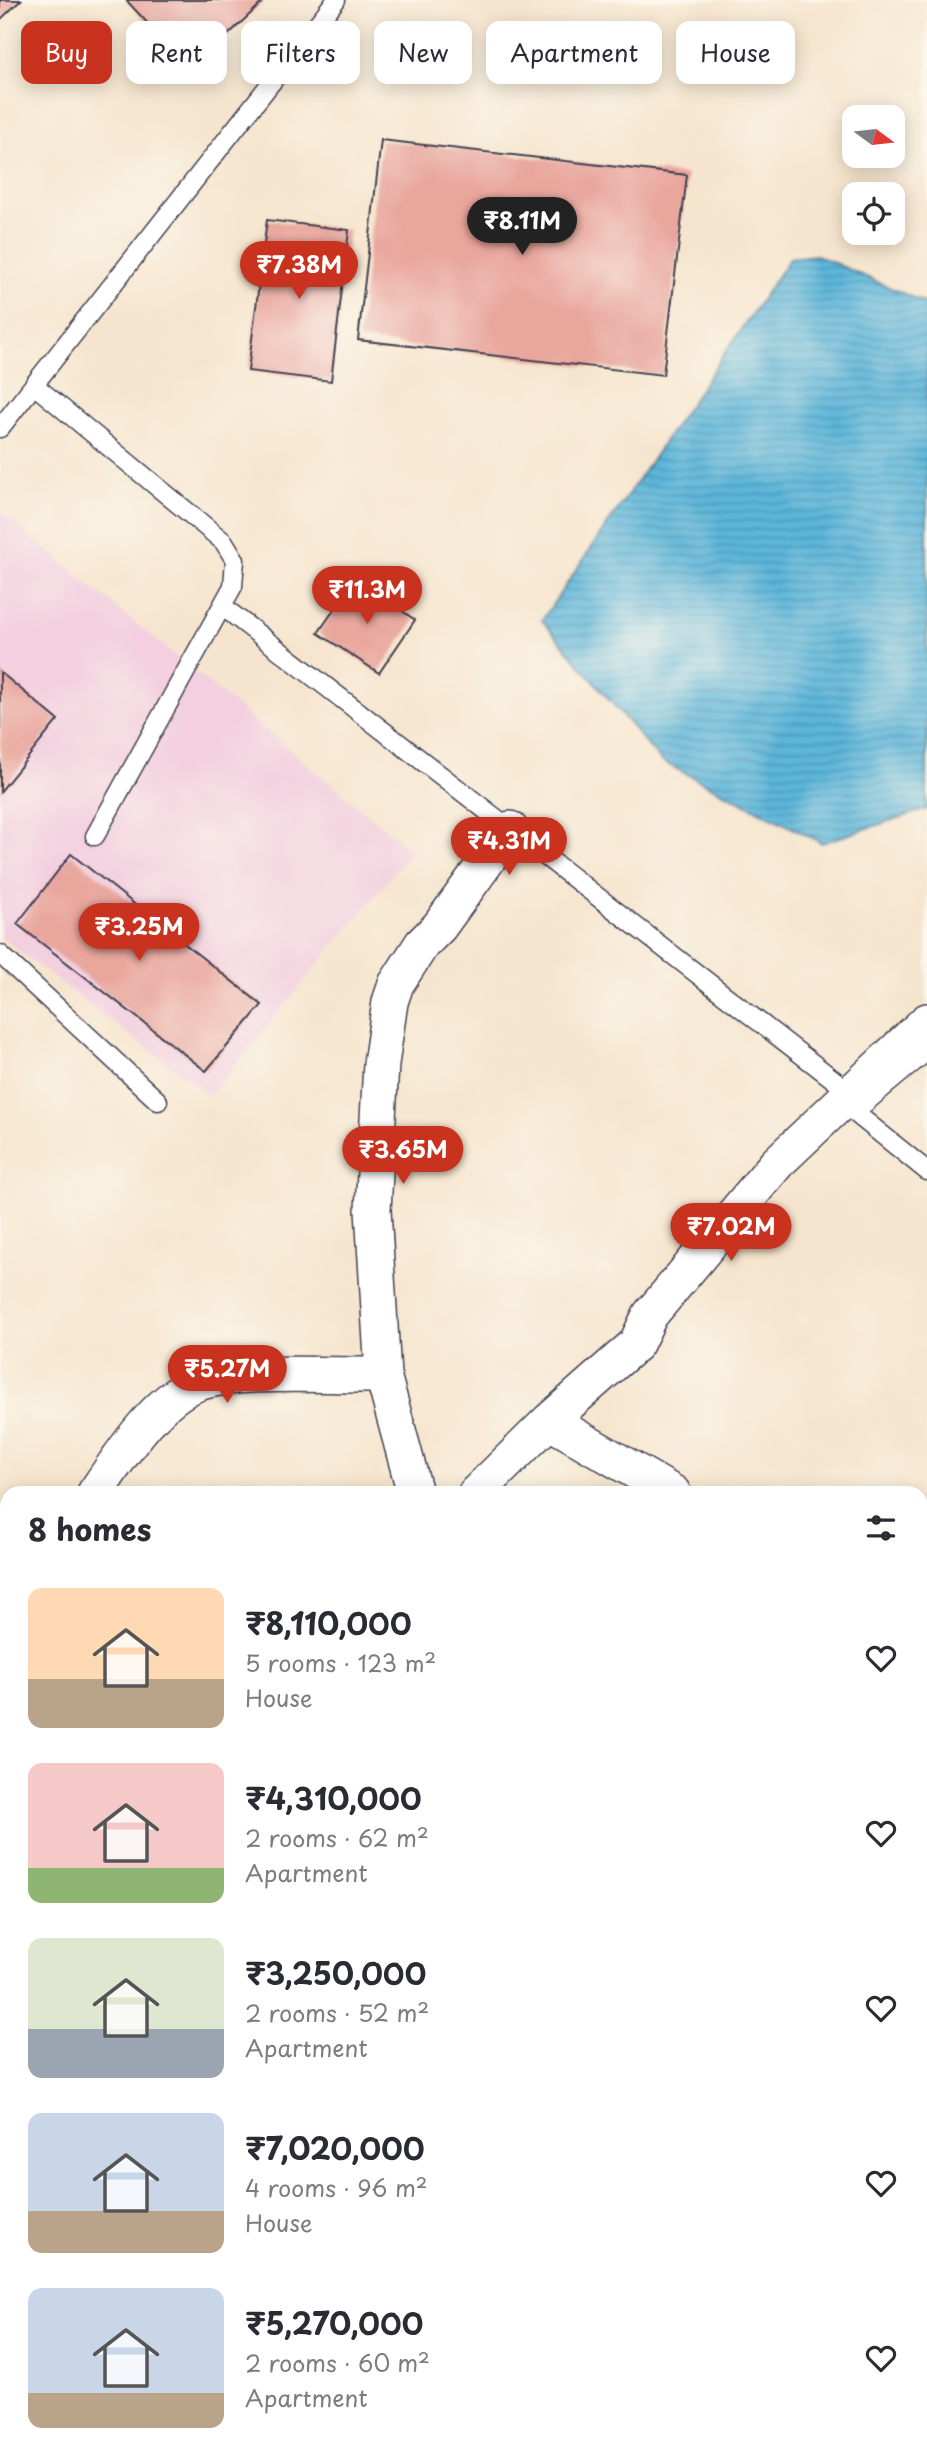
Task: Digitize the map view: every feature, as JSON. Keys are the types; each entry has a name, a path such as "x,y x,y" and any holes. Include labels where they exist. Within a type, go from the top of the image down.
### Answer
{"street":[{"path":"413,1486 383,1376 373,1210 381,1064 390,1002 418,949 439,927 510,829"},
{"path":"483,1486 549,1421 636,1344 650,1315 777,1163 927,1021"},
{"path":"100,1486 128,1444 174,1397 192,1385 239,1376 383,1376"},
{"path":"549,1421 661,1486"}],"lane":[{"path":"0,428 336,0"},
{"path":"34,385 224,542 235,560 233,586 95,836"},
{"path":"222,606 851,1093"},
{"path":"0,954 158,1101"},
{"path":"927,1051 854,1112 927,1171"}],"shaded area":[{"path":"0,511 412,851 210,1096 0,937"}],"water":[{"path":"816,255 927,304 927,809 822,843 661,761 542,620 790,258"}],"building":[{"path":"0,0 21,0 0,20"},
{"path":"126,0 265,0 227,36 227,21 146,21"},
{"path":"381,140 687,175 663,375 358,340"},
{"path":"267,220 349,230 331,381 248,371"},
{"path":"356,578 415,620 379,673 318,633"},
{"path":"0,672 58,720 0,792"},
{"path":"71,854 262,1005 206,1071 17,924"}]}
